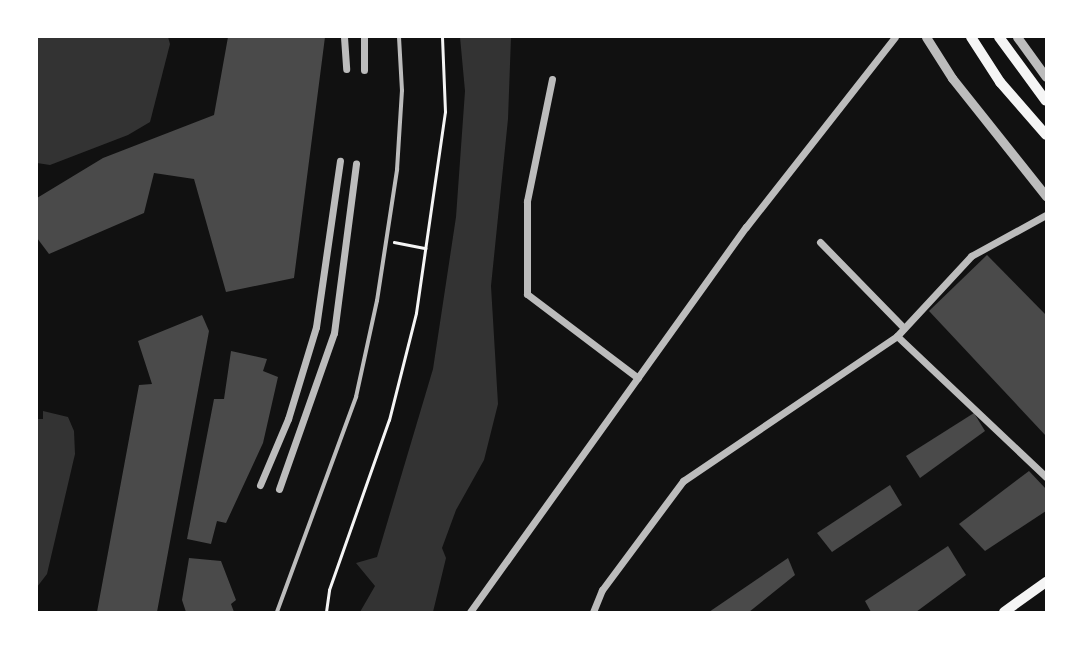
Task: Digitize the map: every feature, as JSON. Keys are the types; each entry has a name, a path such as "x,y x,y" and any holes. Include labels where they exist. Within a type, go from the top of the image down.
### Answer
{"main road":[{"path":"971,37 1000,82 1046,135"},
{"path":"999,37 1046,102"},
{"path":"1004,612 1046,582"}],"street":[{"path":"344,37 346,69"},
{"path":"364,37 364,71"},
{"path":"470,612 746,227 895,37"},
{"path":"926,37 952,78 1046,196"},
{"path":"1017,37 1046,78"},
{"path":"552,79 527,201 527,293 638,378"},
{"path":"260,485 288,419 316,327 340,161"},
{"path":"279,489 334,333 356,163"},
{"path":"593,612 601,590 683,481 897,336 971,256 1046,215"},
{"path":"820,242 904,328"},
{"path":"897,336 1046,477"}],"lane":[{"path":"277,612 356,397 386,241 402,91 399,37"}],"path":[{"path":"326,612 329,590 389,420 416,313 445,112 442,37"},
{"path":"386,241 425,248"}],"shaded area":[{"path":"37,37 168,37 170,44 150,122 128,135 50,165 37,163"},
{"path":"460,37 511,37 508,119 491,286 498,404 484,460 456,510 442,548 446,558 433,612 360,612 375,586 356,563 377,557 433,369 456,217 465,91"},
{"path":"43,411 68,417 74,431 75,454 47,574 37,587 37,419 43,419"}],"building":[{"path":"228,37 325,37 294,278 226,292 194,179 154,173 144,213 49,254 37,238 37,198 103,158 214,115"},
{"path":"987,255 1046,315 1046,436 929,311"},
{"path":"202,315 209,331 157,612 97,612 139,385 152,384 138,341"},
{"path":"231,351 267,359 263,371 278,377 263,443 226,523 217,521 211,544 187,539 214,399 224,399"},
{"path":"974,413 985,431 920,478 906,456"},
{"path":"1029,471 1046,489 1046,511 985,551 959,524"},
{"path":"890,485 902,505 832,552 817,533"},
{"path":"948,546 966,575 916,612 871,612 865,601"},
{"path":"189,558 221,561 236,600 231,604 234,612 186,612 182,600"},
{"path":"788,558 795,575 749,612 709,612"}]}
